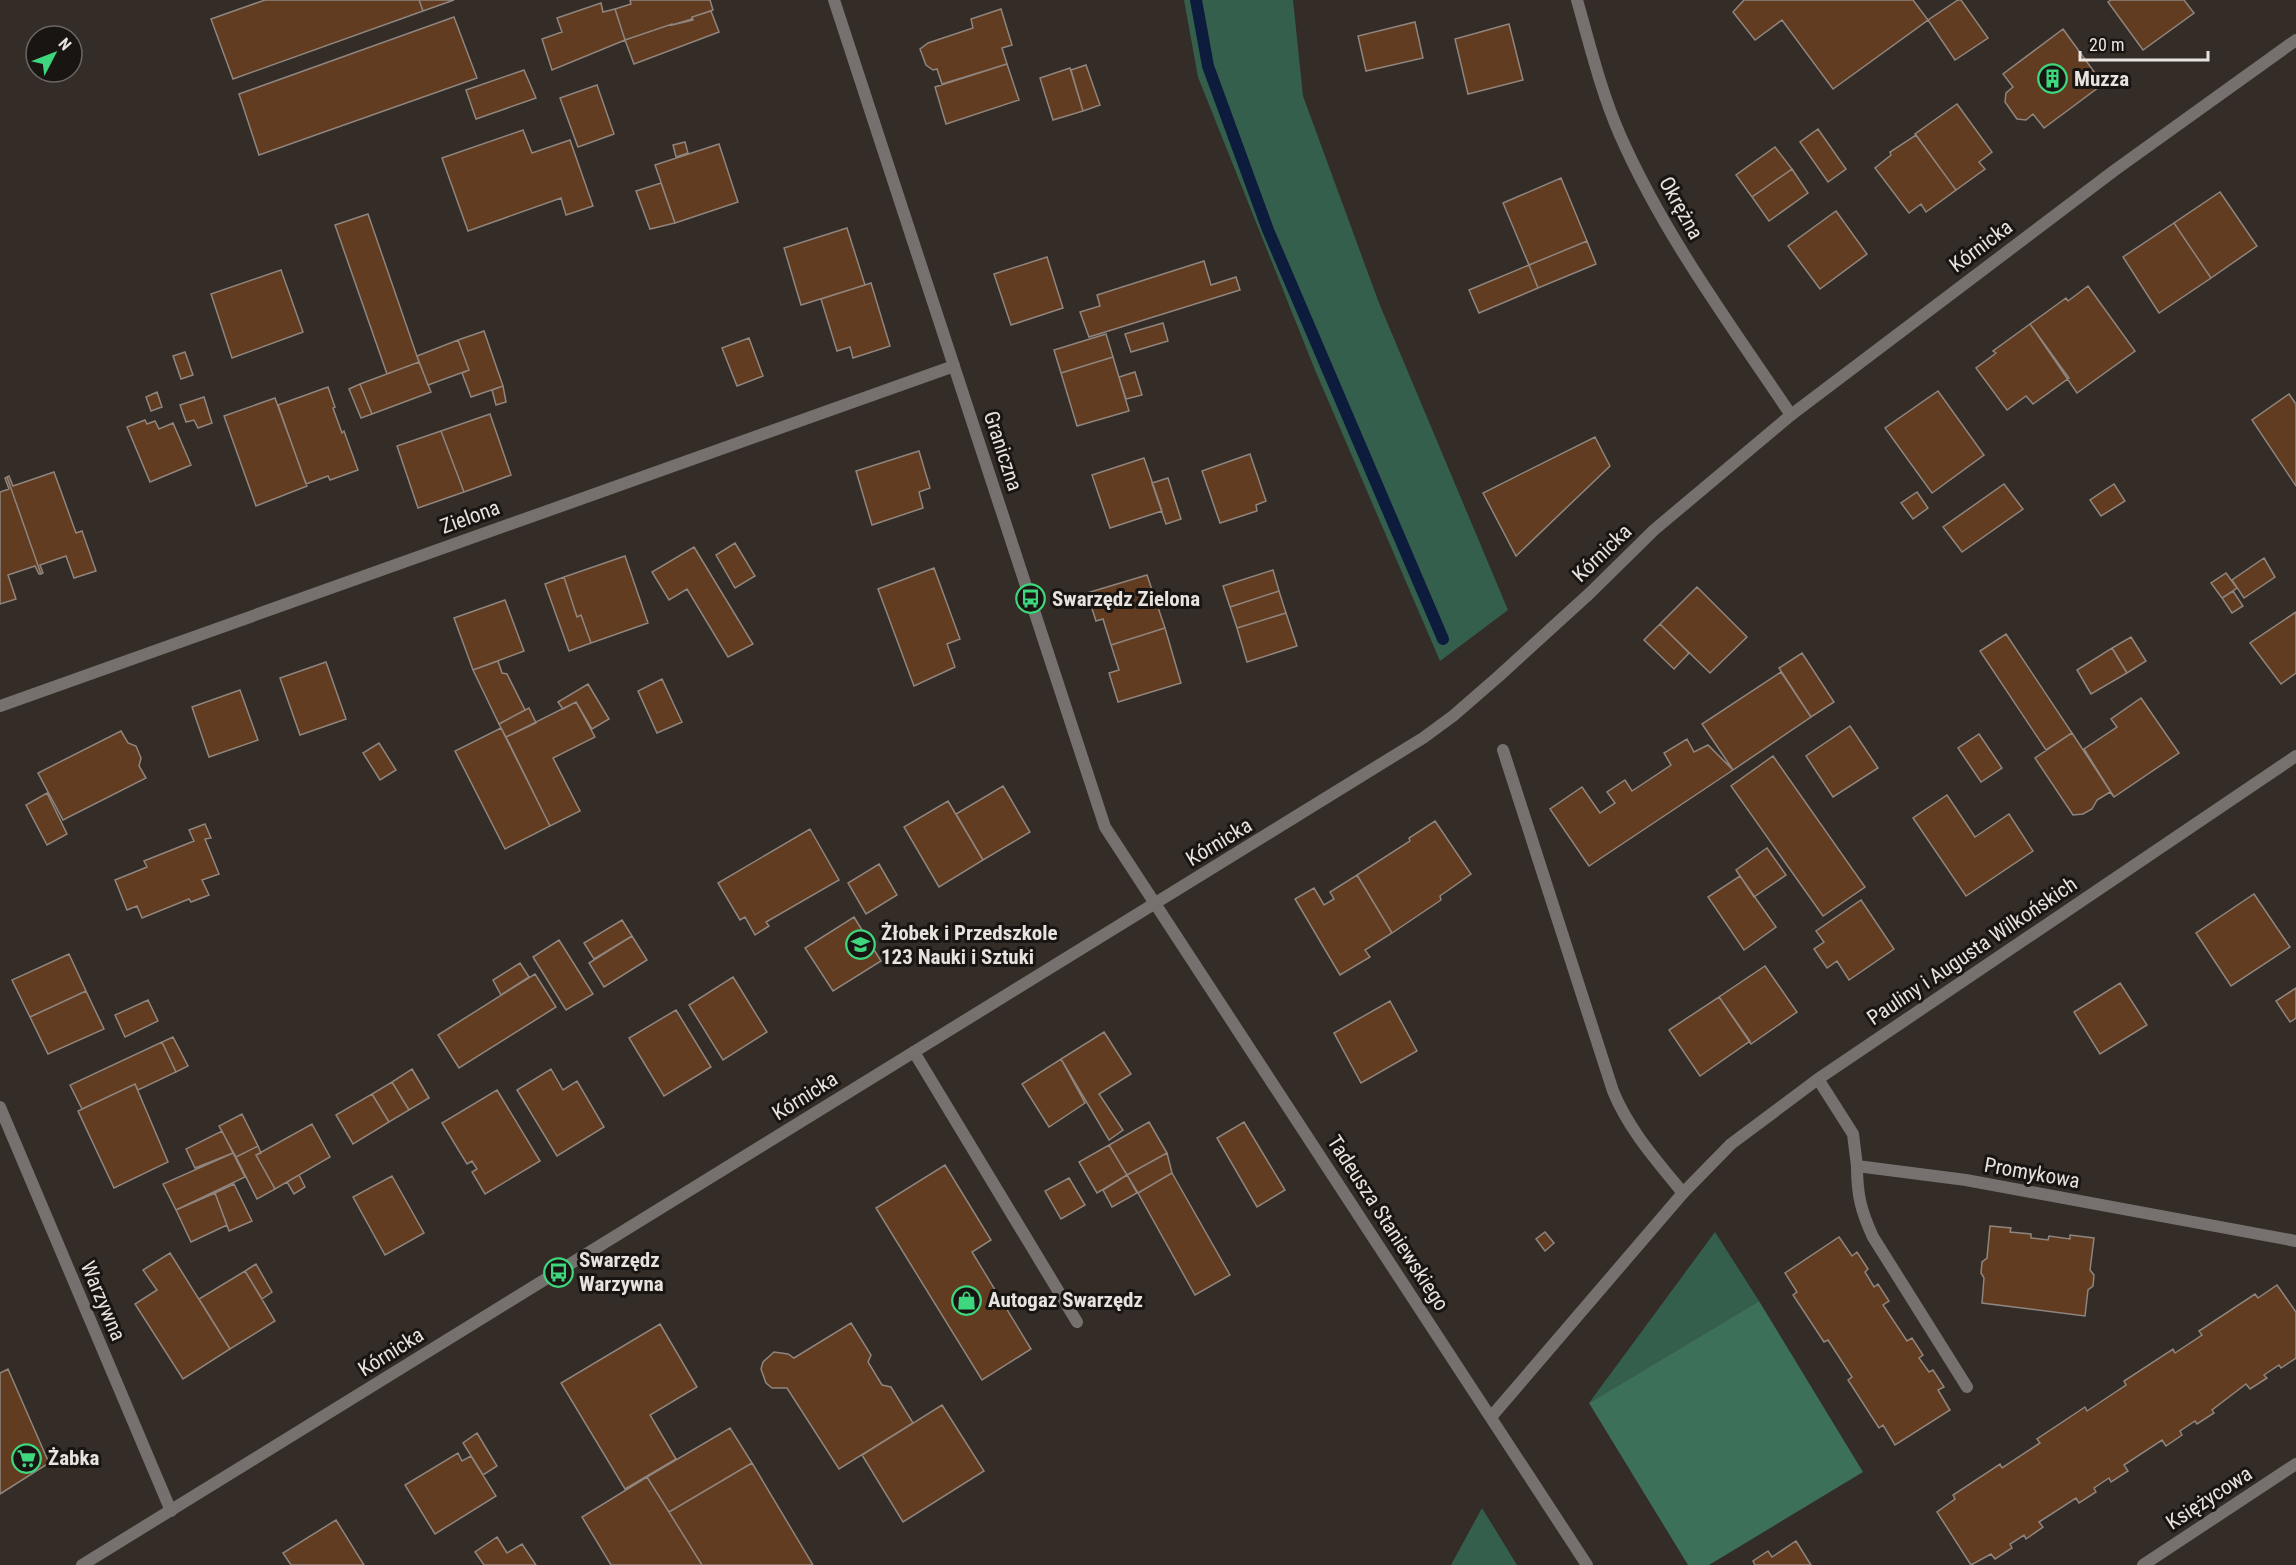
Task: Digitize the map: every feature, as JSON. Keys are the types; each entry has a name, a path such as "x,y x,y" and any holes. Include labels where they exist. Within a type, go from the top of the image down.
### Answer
{"street":[{"name":"Graniczna","path":"834,0 1105,827 1155,904"},
{"name":"Okrężna","path":"1577,0 1595,64 1619,134 1674,240 1791,415"},
{"name":"Kórnicka","path":"82,1565 1393,758 1453,716 1590,593 1654,530 1791,415 2115,170 2296,40"},
{"name":"Zielona","path":"0,706 954,366"},
{"path":"1503,750 1613,1091 1634,1133 1683,1193"},
{"name":"Pauliny i Augusta Wilkońskich","path":"1491,1417 1683,1193 1731,1144 1818,1078 2296,756"},
{"name":"Tadeusza Staniewskiego","path":"1155,904 1587,1565"},
{"path":"914,1052 1077,1322"},
{"path":"1818,1078 1852,1134 1861,1212 1873,1237 1967,1387"},
{"name":"Warzywna","path":"0,1107 171,1511"},
{"name":"Promykowa","path":"1857,1166 1966,1180 2296,1241"},
{"name":"Księżycowa","path":"2143,1565 2296,1464"}],"green space":[{"path":"1184,0 1293,0 1303,96 1379,303 1508,610 1440,661 1315,370 1198,77"},
{"path":"1715,1232 1759,1301 1589,1403"},
{"path":"1759,1301 1863,1472 1709,1565 1688,1565 1589,1403"},
{"path":"1482,1508 1517,1565 1451,1565"}],"building":[{"path":"265,0 419,0 423,11 233,79 211,19"},
{"path":"419,0 454,0 423,11"},
{"path":"630,0 710,0 713,10 625,40 615,9 631,4"},
{"path":"1744,0 1913,0 1928,20 1833,89 1782,20 1755,40 1733,12"},
{"path":"1961,0 1988,38 1955,60 1928,20"},
{"path":"2111,0 2184,0 2194,13 2143,50 2108,2"},
{"path":"601,3 603,12 615,9 625,40 552,70 542,39 562,32 557,18"},
{"path":"1001,9 1012,45 1002,48 1007,64 942,84 937,69 933,70 926,65 920,49 928,43 973,28 971,19"},
{"path":"711,11 719,32 634,64 625,40 672,24 693,20 692,17"},
{"path":"454,17 477,78 259,155 239,94"},
{"path":"1415,22 1423,58 1366,71 1358,36"},
{"path":"1509,24 1523,80 1468,94 1455,39"},
{"name":"Muzza","path":"2063,29 2103,84 2044,128 2033,114 2026,120 2017,119 2005,102 2006,93 2013,87 2003,74"},
{"path":"1007,64 1019,100 946,124 935,87"},
{"path":"1086,65 1100,105 1083,111 1071,70"},
{"path":"1070,68 1083,111 1053,120 1040,78"},
{"path":"524,70 536,98 476,119 466,90"},
{"path":"597,85 614,134 578,147 560,98"},
{"path":"1957,104 1992,152 1979,162 1985,169 1956,190 1915,134"},
{"path":"1818,129 1846,169 1828,182 1800,142"},
{"path":"523,130 532,153 570,140 593,206 566,215 561,198 468,231 442,158"},
{"path":"1916,135 1956,190 1926,212 1921,204 1909,213 1875,168 1891,155 1890,152"},
{"path":"685,142 688,153 676,157 673,145"},
{"path":"719,144 738,202 675,223 655,165"},
{"path":"1775,147 1792,169 1752,197 1736,175"},
{"path":"1792,169 1808,193 1769,221 1752,197"},
{"path":"1561,178 1587,241 1529,265 1503,203"},
{"path":"661,183 675,223 650,229 636,191"},
{"path":"2220,192 2257,246 2211,278 2174,223"},
{"path":"1836,211 1867,254 1820,289 1788,246"},
{"path":"368,214 419,362 387,374 335,225"},
{"path":"2174,223 2211,278 2159,313 2123,257"},
{"path":"847,228 865,285 801,305 784,248"},
{"path":"1587,241 1596,264 1538,288 1529,265"},
{"path":"1047,257 1063,308 1011,325 994,274"},
{"path":"1204,261 1211,285 1236,277 1240,290 1089,337 1080,312 1100,306 1097,295"},
{"path":"1529,265 1538,288 1479,313 1469,290"},
{"path":"281,270 303,332 232,358 211,294"},
{"path":"871,283 890,346 853,358 850,347 837,351 821,299"},
{"path":"2088,286 2135,351 2077,393 2030,324 2066,298 2068,301"},
{"path":"1163,323 1168,341 1131,352 1125,334"},
{"path":"2030,324 2069,378 2033,404 2026,396 2007,410 1976,368 1996,353 1993,351"},
{"path":"484,331 503,386 471,397 462,373 469,370 458,340"},
{"path":"1106,334 1113,357 1061,373 1054,350"},
{"path":"749,338 763,376 737,386 722,348"},
{"path":"458,340 469,370 428,385 417,356"},
{"path":"185,352 193,375 181,379 173,356"},
{"path":"1113,357 1129,411 1077,426 1061,373"},
{"path":"419,362 431,392 372,414 360,384"},
{"path":"1135,372 1142,395 1126,399 1119,377"},
{"path":"360,384 372,414 361,418 349,389"},
{"path":"503,386 506,402 496,405 492,390"},
{"path":"328,387 342,433 344,431 358,470 330,480 328,476 306,484 278,405"},
{"path":"1938,391 1984,455 1932,493 1885,428"},
{"path":"157,392 162,407 151,411 146,397"},
{"path":"2289,394 2296,404 2296,486 2252,420"},
{"path":"204,397 212,423 198,428 194,420 186,422 180,405"},
{"path":"275,398 307,486 256,506 224,416"},
{"path":"490,414 511,475 464,492 441,431"},
{"path":"145,420 147,424 155,421 159,429 173,423 191,465 150,482 127,427"},
{"path":"441,431 464,492 418,508 397,446"},
{"path":"1595,437 1610,466 1516,556 1483,493"},
{"path":"919,451 930,488 919,492 923,508 872,525 856,471"},
{"path":"1250,454 1266,501 1256,505 1257,511 1220,523 1202,471"},
{"path":"1144,458 1162,511 1110,528 1092,475"},
{"path":"54,472 76,533 82,531 96,571 74,578 66,556 40,565 43,573 41,574 7,477 9,476 13,486"},
{"path":"7,477 41,574 35,566 8,575 16,599 0,604 0,492 9,489 5,478"},
{"path":"1168,478 1181,519 1166,524 1152,483"},
{"path":"2004,484 2023,509 1962,552 1943,527"},
{"path":"2114,484 2125,501 2101,516 2090,500"},
{"path":"1917,492 1928,508 1913,519 1901,503"},
{"path":"735,543 755,576 735,588 716,555"},
{"path":"694,547 753,644 728,657 687,589 669,600 652,572"},
{"path":"625,556 648,623 591,643 581,615 577,617 564,577"},
{"path":"2264,558 2275,577 2244,598 2232,580"},
{"path":"934,568 960,639 947,644 955,667 914,686 878,589"},
{"path":"1273,570 1279,591 1230,607 1223,586"},
{"path":"2226,573 2237,588 2222,598 2211,583"},
{"path":"1147,575 1165,628 1111,645 1103,619 1096,621 1087,593"},
{"path":"564,577 577,617 581,615 591,643 569,651 545,584"},
{"path":"1697,587 1747,637 1710,673 1660,624"},
{"path":"1279,591 1286,613 1237,628 1230,607"},
{"path":"2233,591 2243,606 2232,613 2222,598"},
{"path":"505,600 524,651 473,670 454,618"},
{"path":"2296,612 2296,673 2281,684 2250,643"},
{"path":"1286,613 1297,646 1247,662 1237,628"},
{"path":"1660,624 1689,653 1674,669 1644,640"},
{"path":"1165,628 1181,683 1118,702 1109,673 1119,670 1111,645"},
{"path":"2006,634 2072,733 2046,750 1980,651"},
{"path":"2131,637 2146,661 2127,673 2112,648"},
{"path":"2112,648 2127,673 2091,694 2077,670"},
{"path":"1802,653 1834,702 1811,717 1779,668"},
{"path":"498,661 502,673 507,674 525,710 499,724 473,670"},
{"path":"326,662 346,719 300,735 280,678"},
{"path":"1781,672 1811,717 1733,770 1702,724"},
{"path":"662,679 682,722 657,733 638,691"},
{"path":"588,684 609,719 592,729 576,702 563,709 558,702"},
{"path":"240,690 258,740 209,757 192,707"},
{"path":"2141,698 2179,753 2114,797 2084,749 2117,727 2111,719"},
{"path":"576,702 595,737 553,758 580,811 550,826 506,737"},
{"path":"529,708 536,723 506,737 499,724"},
{"path":"1850,726 1878,768 1833,797 1806,756"},
{"path":"501,728 550,826 505,849 455,751"},
{"path":"121,731 128,743 136,746 141,758 139,766 146,778 63,820 38,773"},
{"path":"2072,733 2114,797 2110,792 2097,800 2092,809 2083,814 2073,815 2035,758"},
{"path":"1979,734 2002,768 1981,782 1958,748"},
{"path":"1687,739 1694,752 1708,745 1733,770 1589,866 1550,809 1582,787 1600,813 1615,803 1607,792 1625,780 1632,791 1671,765 1664,753"},
{"path":"379,743 396,770 380,780 363,753"},
{"path":"1773,756 1865,887 1823,916 1731,786"},
{"path":"1003,786 1030,832 983,860 956,814"},
{"path":"47,793 67,834 47,845 26,805"},
{"path":"1947,795 1975,837 2009,814 2033,851 1966,896 1913,818"},
{"path":"948,801 983,860 939,887 904,827"},
{"path":"1435,821 1471,874 1440,896 1441,900 1392,933 1357,875 1410,841 1409,838"},
{"path":"205,824 211,838 205,839 219,874 202,880 209,895 191,902 189,899 142,918 137,906 127,910 115,880 147,867 144,861 194,841 189,830"},
{"path":"810,829 839,880 766,922 769,926 755,935 745,917 740,920 718,883"},
{"path":"1767,848 1786,875 1754,897 1736,870"},
{"path":"879,864 897,895 866,914 848,883"},
{"path":"1357,875 1392,933 1365,950 1370,957 1340,975 1295,899 1314,888 1324,905 1334,899 1330,892"},
{"path":"1740,876 1776,927 1744,950 1708,897"},
{"path":"2254,894 2290,947 2231,986 2196,933"},
{"path":"1861,900 1894,949 1849,980 1837,961 1827,968 1814,949 1824,942 1816,931"},
{"path":"854,917 881,961 833,991 805,948"},
{"path":"622,920 632,936 594,959 584,943"},
{"path":"632,936 647,960 604,987 589,963"},
{"path":"559,940 593,994 566,1010 533,957"},
{"path":"69,954 86,991 30,1017 12,980"},
{"path":"520,963 529,977 501,995 493,980"},
{"path":"1765,966 1797,1012 1751,1044 1719,997"},
{"path":"535,974 556,1007 459,1068 438,1035"},
{"path":"733,977 767,1032 723,1060 689,1005"},
{"path":"2120,983 2147,1025 2100,1054 2074,1012"},
{"path":"2296,988 2296,1018 2290,1022 2276,1001"},
{"path":"86,991 104,1029 48,1054 30,1017"},
{"path":"1719,997 1750,1041 1700,1076 1669,1030"},
{"path":"148,1000 158,1021 125,1037 115,1015"},
{"path":"1390,1001 1417,1051 1361,1083 1334,1033"},
{"path":"676,1010 711,1067 664,1096 629,1038"},
{"path":"1104,1032 1131,1074 1099,1094 1123,1130 1109,1140 1061,1059"},
{"path":"173,1037 188,1066 176,1072 162,1042"},
{"path":"162,1042 176,1072 138,1090 135,1084 82,1109 70,1085"},
{"path":"1061,1059 1085,1103 1049,1127 1022,1084"},
{"path":"412,1069 429,1098 409,1110 392,1082"},
{"path":"551,1069 563,1090 577,1081 604,1127 557,1156 517,1090"},
{"path":"392,1082 409,1110 389,1122 372,1094"},
{"path":"135,1084 168,1162 114,1188 78,1111"},
{"path":"497,1090 540,1161 485,1194 472,1172 477,1169 472,1161 467,1164 442,1123"},
{"path":"372,1094 389,1122 353,1144 336,1115"},
{"path":"242,1114 258,1146 236,1157 219,1126"},
{"path":"1149,1122 1167,1153 1127,1175 1109,1145"},
{"path":"1244,1122 1285,1190 1257,1207 1217,1138"},
{"path":"312,1124 330,1157 275,1189 256,1155"},
{"path":"222,1131 233,1153 195,1168 186,1149"},
{"path":"1109,1145 1127,1175 1097,1193 1079,1162"},
{"path":"258,1146 261,1153 256,1155 275,1189 257,1199 236,1157"},
{"path":"233,1153 245,1177 176,1210 163,1184"},
{"path":"1167,1153 1172,1173 1138,1193 1127,1175"},
{"name":"Autogaz Swarzędz","path":"945,1165 991,1240 972,1252 1031,1349 982,1380 876,1208"},
{"path":"1172,1173 1230,1275 1195,1295 1138,1193"},
{"path":"299,1175 305,1187 294,1194 287,1182"},
{"path":"1127,1175 1137,1193 1112,1207 1103,1190"},
{"path":"392,1176 424,1233 385,1255 353,1197"},
{"path":"1069,1178 1085,1205 1061,1219 1045,1191"},
{"path":"234,1184 252,1221 229,1231 215,1193"},
{"path":"215,1193 227,1225 191,1242 176,1210"},
{"path":"1990,1226 2011,1228 2010,1232 2031,1234 2031,1238 2048,1240 2049,1236 2070,1239 2070,1235 2094,1238 2090,1270 2094,1275 2093,1286 2088,1290 2085,1316 1982,1303 1984,1278 1981,1273 1982,1262 1987,1258"},
{"path":"1545,1232 1554,1243 1545,1251 1536,1239"},
{"path":"1839,1237 1852,1256 1857,1252 1868,1269 1865,1272 1874,1287 1878,1284 1889,1301 1883,1305 1907,1341 1912,1338 1923,1355 1919,1358 1929,1372 1933,1370 1944,1387 1938,1390 1950,1410 1895,1445 1883,1425 1879,1428 1848,1380 1852,1377 1828,1340 1824,1342 1793,1295 1797,1292 1785,1273"},
{"path":"170,1253 230,1349 183,1379 135,1304 157,1290 143,1270"},
{"path":"256,1264 272,1292 262,1299 245,1271"},
{"path":"245,1271 275,1321 230,1349 199,1299"},
{"path":"2277,1285 2296,1312 2296,1358 2264,1375 2267,1378 2250,1389 2246,1384 2212,1410 2214,1413 2197,1424 2195,1421 2180,1431 2182,1435 2166,1446 2162,1440 2124,1465 2128,1471 2111,1482 2109,1478 2094,1488 2096,1492 2079,1503 2076,1498 2039,1522 2043,1527 2026,1539 2024,1535 2010,1544 2012,1548 1995,1559 1991,1554 1971,1565 1937,1512 1955,1499 1953,1495 2000,1464 2002,1468 2040,1443 2037,1439 2085,1407 2087,1411 2126,1385 2124,1381 2173,1349 2175,1353 2202,1335 2199,1331 2255,1294 2258,1298"},
{"path":"851,1323 871,1355 868,1362 882,1385 891,1387 913,1423 839,1469 787,1388 772,1388 766,1383 761,1369 763,1362 774,1352 788,1354 794,1358"},
{"path":"660,1324 697,1387 650,1415 676,1459 625,1489 561,1383"},
{"path":"8,1369 49,1463 0,1494 0,1373"},
{"path":"942,1405 984,1471 903,1522 862,1455"},
{"path":"730,1428 752,1463 669,1512 647,1477"},
{"path":"477,1433 497,1466 483,1475 463,1443"},
{"path":"458,1453 462,1461 471,1456 496,1496 435,1534 405,1485"},
{"path":"752,1463 813,1565 702,1565 669,1512"},
{"path":"647,1477 702,1565 611,1565 582,1517"},
{"path":"336,1520 364,1565 291,1565 283,1553"},
{"path":"497,1537 507,1553 522,1544 536,1565 484,1565 475,1552"},
{"path":"1796,1541 1811,1565 1755,1565 1753,1561 1768,1551 1772,1557"}],"waterway":[{"path":"1196,0 1208,66 1268,230 1443,639"}],"place":[{"name":"Muzza","path":"2053,79"},
{"name":"Swarzędz Zielona","path":"1031,599"},
{"name":"Żłobek i Przedszkole 123 Nauki i Sztuki","path":"860,945"},
{"name":"Swarzędz Warzywna","path":"558,1272"},
{"name":"Autogaz Swarzędz","path":"967,1300"},
{"name":"Żabka","path":"27,1458"}]}
